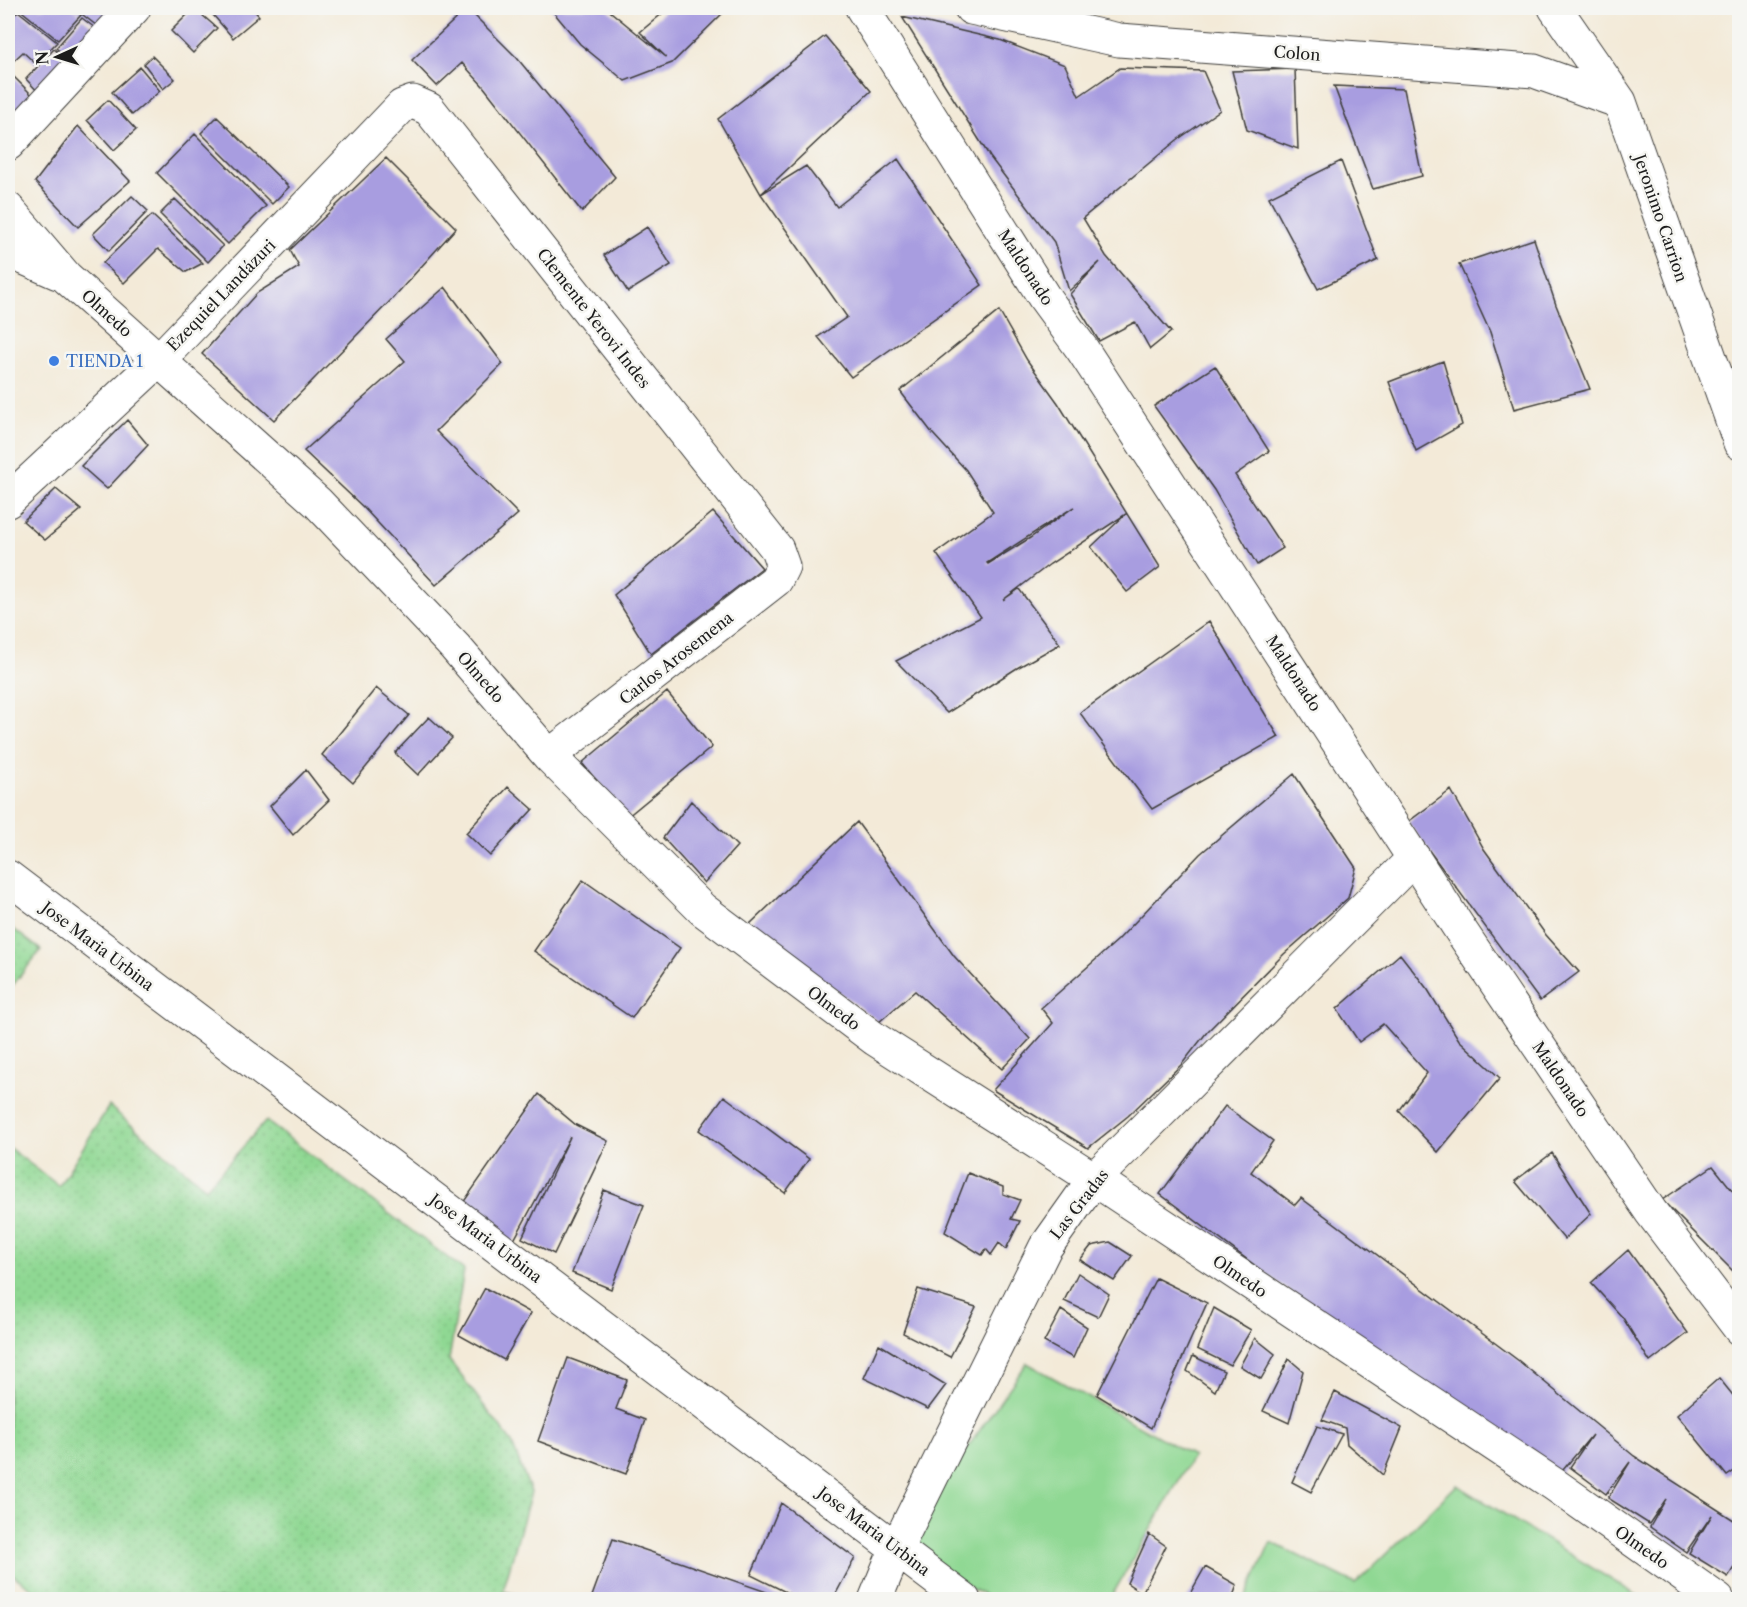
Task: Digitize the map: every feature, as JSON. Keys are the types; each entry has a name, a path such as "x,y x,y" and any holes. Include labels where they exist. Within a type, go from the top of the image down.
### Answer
{"street":[{"path":"8,144 134,8"},
{"name":"Maldonado","path":"862,8 1044,297 1082,349 1414,858 1651,1212 1740,1329"},
{"name":"Colon","path":"971,8 1119,40 1534,71 1620,102"},
{"name":"Jeronimo Carrion","path":"1555,8 1620,102 1740,443"},
{"name":"Clemente Yerovi Indes","path":"402,106 413,102 429,109 777,549"},
{"name":"Ezequiel Landázuri","path":"8,501 159,360 402,106"},
{"name":"Olmedo","path":"8,209 66,277 318,503 455,647 549,756 702,909 875,1039 1095,1179 1545,1479 1718,1599"},
{"name":"Olmedo","path":"8,251 66,277"},
{"name":"Carlos Arosemena","path":"549,756 776,580 783,566 777,549"},
{"name":"Las Gradas","path":"875,1599 896,1548 1045,1248 1095,1179 1414,858"},
{"name":"Jose Maria Urbina","path":"8,878 964,1599"}],"green space":[{"path":"8,925 41,950 8,991"},
{"path":"109,1106 206,1188 266,1121 464,1270 449,1360 511,1441 531,1492 503,1591 534,1599 48,1599 8,1572 8,1147 59,1186"},
{"path":"1027,1363 1193,1456 1110,1599 991,1599 896,1549"},
{"path":"1457,1485 1643,1599 1245,1599 1271,1542 1355,1584"}],"building":[{"path":"18,8 72,8 81,15 58,40"},
{"path":"74,8 118,8 101,29"},
{"path":"194,8 217,28 193,53 171,31"},
{"path":"207,8 252,8 259,16 233,38"},
{"path":"467,8 517,58 615,177 582,212 483,86 462,63 437,86 412,60"},
{"path":"550,8 606,8 666,57 640,32 669,8 728,8 672,63 625,81 580,44"},
{"path":"18,11 57,42 36,64 23,52 10,64 8,61 8,22"},
{"path":"902,17 1000,40 1065,65 1079,96 1120,68 1203,71 1220,110 1177,140 1083,218 1106,256 1171,332 1150,349 1135,322 1099,341 1070,294 1100,262 1069,291 1054,242 990,157"},
{"path":"82,18 104,35 75,65 56,48"},
{"path":"825,36 871,91 761,194 718,119"},
{"path":"54,49 74,65 42,96 26,79"},
{"path":"152,56 175,79 163,89 144,64"},
{"path":"140,67 160,91 132,115 112,92"},
{"path":"1295,69 1298,149 1247,130 1232,71"},
{"path":"11,74 35,98 8,126 8,77"},
{"path":"1334,86 1404,89 1422,176 1373,189"},
{"path":"108,100 136,130 114,150 87,120"},
{"path":"217,117 289,187 272,204 201,133"},
{"path":"78,126 130,181 78,227 35,182"},
{"path":"195,134 266,206 228,244 157,173"},
{"path":"386,158 456,228 393,298 274,420 202,354 257,293 299,267 290,250"},
{"path":"898,159 982,285 851,377 818,337 847,317 761,194 806,166 837,207"},
{"path":"1341,161 1378,260 1318,289 1269,197"},
{"path":"132,196 148,211 109,251 93,234"},
{"path":"175,199 223,246 208,262 160,214"},
{"path":"152,215 203,263 186,272 158,249 124,283 103,263"},
{"path":"647,227 671,265 628,292 604,255"},
{"path":"1534,239 1556,305 1590,389 1514,409 1490,332 1459,264"},
{"path":"445,287 503,364 436,431 518,514 436,585 363,507 304,451 405,361 386,339"},
{"path":"999,311 1027,360 1058,403 1160,567 1127,592 1091,547 1126,514 1050,564 1003,600 1019,589 1060,644 1017,668 947,713 896,661 981,617 936,553 993,512 966,470 933,434 900,391","holes":["1074,507 1030,538 987,563"]},
{"path":"1443,361 1462,425 1416,451 1389,382"},
{"path":"1215,366 1269,451 1235,475 1283,548 1257,565 1214,490 1154,406"},
{"path":"127,420 148,445 107,489 81,466"},
{"path":"56,489 81,510 45,540 23,521"},
{"path":"713,512 762,568 651,654 614,595"},
{"path":"1209,621 1279,737 1152,809 1080,713"},
{"path":"376,688 409,715 353,783 322,755"},
{"path":"667,692 712,747 627,817 582,763"},
{"path":"429,717 452,738 418,775 395,753"},
{"path":"306,770 329,800 293,835 270,806"},
{"path":"1294,774 1356,868 1348,898 1284,954 1207,1032 1182,1064 1128,1116 1088,1148 993,1090 1053,1023 1041,1008 1118,940 1200,854"},
{"path":"508,787 533,809 490,856 466,833"},
{"path":"1451,790 1484,849 1546,935 1579,972 1540,1001 1408,822"},
{"path":"691,801 737,846 704,883 663,838"},
{"path":"857,822 954,956 1030,1039 1002,1069 915,991 879,1022 749,925"},
{"path":"583,880 680,948 632,1018 534,951"},
{"path":"1400,954 1428,990 1459,1040 1500,1078 1438,1152 1399,1111 1427,1073 1383,1024 1359,1042 1337,1009"},
{"path":"539,1094 576,1125 608,1141 554,1254 522,1238 570,1137 509,1249 458,1210"},
{"path":"724,1096 809,1159 785,1193 699,1130"},
{"path":"1225,1106 1273,1141 1251,1172 1295,1205 1301,1198 1519,1361 1634,1456 1740,1524 1740,1558 1728,1577 1689,1553 1712,1515 1686,1552 1650,1527 1666,1499 1649,1524 1608,1498 1630,1462 1606,1494 1570,1467 1592,1435 1558,1476 1353,1339 1160,1194"},
{"path":"1552,1153 1591,1214 1564,1239 1515,1181"},
{"path":"1713,1166 1740,1200 1740,1278 1662,1200"},
{"path":"968,1173 1003,1187 1003,1194 1020,1200 1011,1219 1020,1221 1006,1249 999,1243 991,1255 986,1249 982,1255 945,1232"},
{"path":"604,1190 644,1205 611,1289 572,1273"},
{"path":"1110,1242 1132,1256 1114,1281 1080,1260 1091,1246"},
{"path":"1628,1250 1688,1333 1650,1362 1623,1318 1591,1283"},
{"path":"1078,1273 1109,1294 1098,1317 1064,1301"},
{"path":"1156,1278 1207,1303 1151,1428 1097,1395"},
{"path":"485,1288 531,1313 504,1360 459,1335"},
{"path":"918,1289 976,1307 950,1357 903,1333"},
{"path":"1214,1308 1251,1330 1230,1365 1197,1349"},
{"path":"1061,1310 1087,1327 1073,1358 1044,1342"},
{"path":"1255,1338 1275,1354 1261,1379 1240,1366"},
{"path":"879,1344 946,1385 928,1409 864,1378"},
{"path":"1193,1356 1224,1371 1215,1391 1187,1371"},
{"path":"568,1358 627,1380 616,1409 645,1420 626,1474 538,1441"},
{"path":"1289,1359 1303,1371 1289,1423 1263,1411"},
{"path":"1719,1378 1740,1404 1740,1467 1727,1476 1677,1415"},
{"path":"1335,1392 1402,1428 1383,1475 1347,1444 1345,1428 1322,1420"},
{"path":"1317,1426 1342,1434 1311,1492 1292,1482"},
{"path":"781,1503 855,1558 833,1599 800,1599 751,1575"},
{"path":"1149,1534 1166,1546 1142,1593 1127,1583"},
{"path":"613,1539 787,1599 591,1599"},
{"path":"1205,1567 1237,1585 1232,1599 1187,1599"}],"place":[{"name":"TIENDA 1","path":"54,361"}]}
